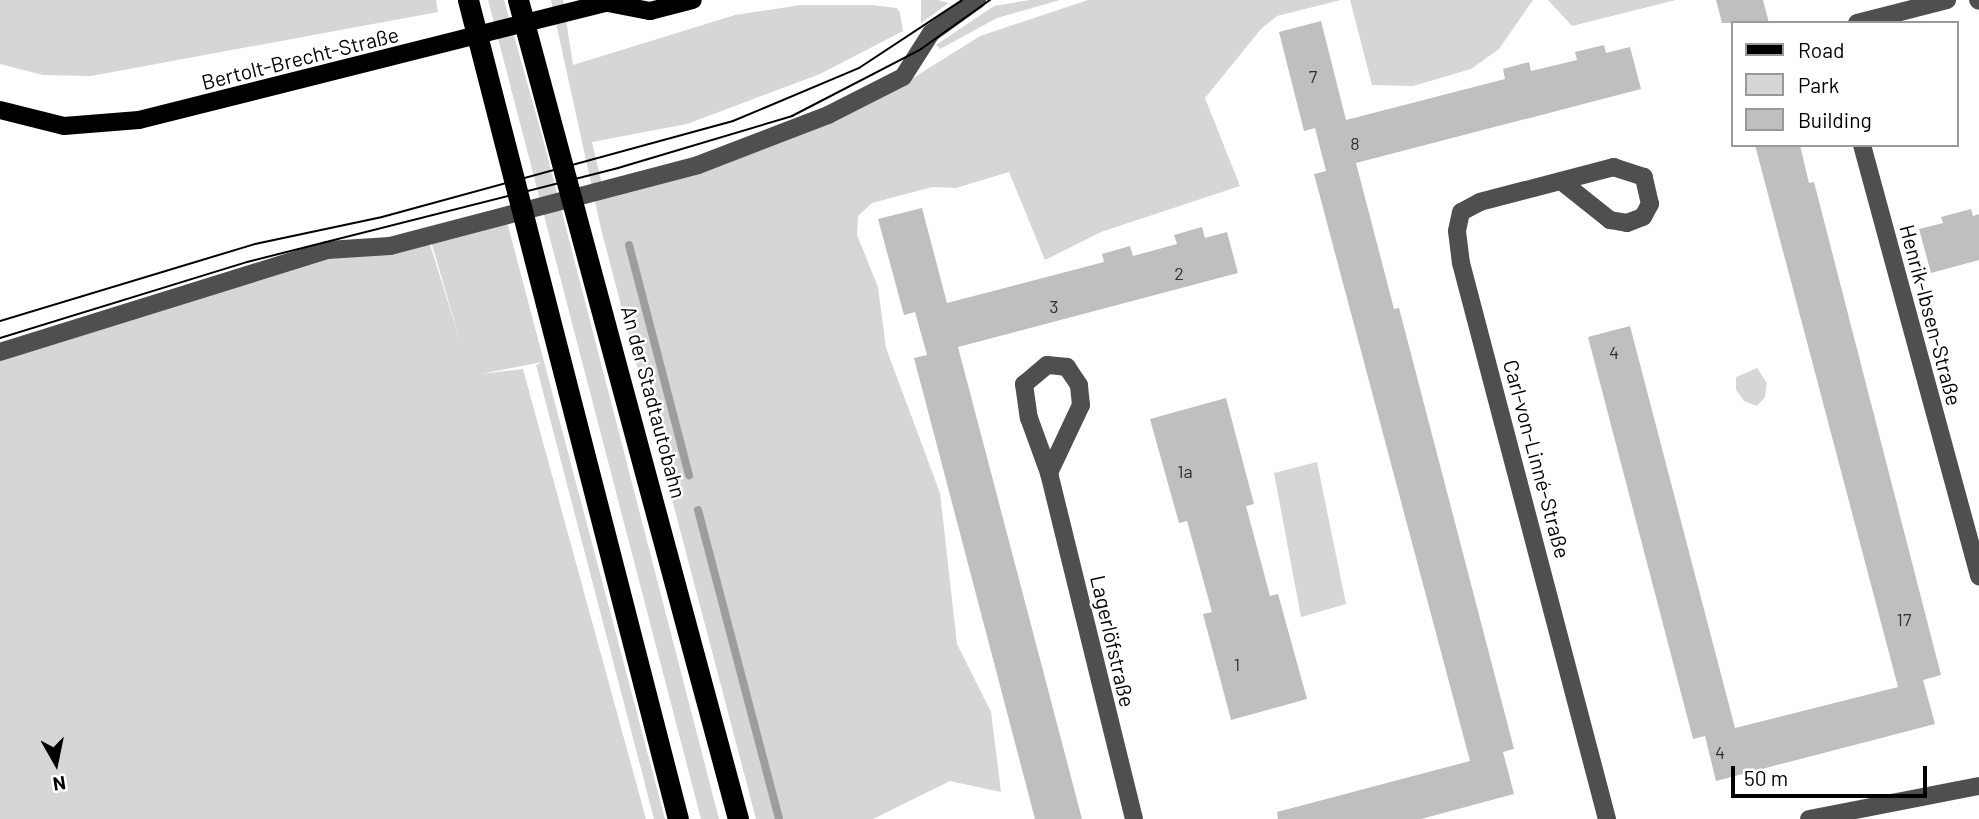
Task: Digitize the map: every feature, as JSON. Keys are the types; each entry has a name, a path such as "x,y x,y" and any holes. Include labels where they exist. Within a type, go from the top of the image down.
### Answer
{"highway":[{"path":"468,0 678,819"},
{"name":"An der Stadtautobahn","path":"518,0 738,819"}],"main road":[{"name":"Bertolt-Brecht-Straße","path":"0,110 64,126 139,120 395,59 613,1 650,11 693,0"}],"street":[{"path":"0,352 327,250 390,246 698,165 828,115 903,76 931,33 977,0"},
{"path":"1865,21 1947,0"},
{"name":"Henrik-Ibsen-Straße","path":"1863,147 1979,576"},
{"name":"Carl-von-Linné-Straße","path":"1561,181 1610,220 1627,223 1643,217 1650,204 1644,177 1632,170 1614,167 1479,202 1461,212 1457,231 1461,262 1607,819"},
{"name":"Lagerlöfstraße","path":"1049,473 1081,405 1079,385 1067,367 1047,365 1024,384 1029,418 1049,473 1134,819"},
{"path":"1809,819 1979,786"}],"green space":[{"path":"0,0 436,0 438,12 91,76 43,75 0,64"},
{"path":"488,0 504,0 544,143 719,819 701,819"},
{"path":"551,0 563,0 573,65 735,15 801,5 872,5 897,8 900,13 903,31 820,74 687,124 592,142 604,193 905,83 980,36 1088,0 1341,0 1277,16 1261,29 1205,98 1240,186 1101,232 1045,260 1009,172 956,188 932,187 872,203 858,216 857,235 878,287 886,348 940,493 957,644 991,712 1001,792 950,781 873,819 756,819 601,229"},
{"path":"921,0 938,0 949,3 921,23"},
{"path":"1030,0 1060,0 997,18 940,49 936,45 994,6"},
{"path":"1350,0 1533,0 1499,49 1471,69 1413,86 1372,85"},
{"path":"1548,0 1676,0 1572,26"},
{"path":"506,218 665,819 654,819 536,365 542,362 481,374 523,369 646,819 0,819 0,359 323,258 428,238 461,344 430,238"},
{"path":"1757,368 1767,383 1765,397 1757,406 1744,401 1736,390 1736,377"},
{"path":"1317,462 1346,604 1301,617 1274,473"}],"building":[{"path":"1716,0 1763,0 1768,21 1722,23"},
{"path":"1321,21 1346,120 1505,79 1503,69 1529,62 1531,71 1577,60 1575,52 1604,45 1606,53 1630,47 1641,89 1356,163 1394,309 1399,308 1514,749 1503,752 1514,794 1421,819 1278,819 1277,812 1470,761 1314,174 1326,171 1315,128 1304,131 1279,32"},
{"path":"1756,147 1800,147 1809,183 1814,182 1941,675 1923,680 1935,724 1716,781 1705,736 1693,739 1588,337 1630,326 1735,728 1898,687"},
{"path":"922,208 947,303 1104,262 1102,254 1130,246 1133,256 1177,244 1174,235 1202,227 1205,238 1227,232 1238,273 958,347 1082,819 1035,819 914,358 927,355 915,312 904,315 878,219"},
{"path":"1971,209 1973,216 1979,214 1979,260 1931,273 1919,229 1943,223 1941,217"},
{"path":"1226,398 1254,504 1246,506 1270,596 1278,594 1307,699 1231,720 1203,614 1212,612 1187,521 1179,523 1150,419"}],"waterway":[{"path":"629,245 689,475"},
{"path":"698,510 779,819"}],"tram line":[{"path":"0,321 255,244 382,217 733,121 859,68 962,0"},
{"path":"0,338 247,262 618,168 792,116 921,49 990,0"}]}
